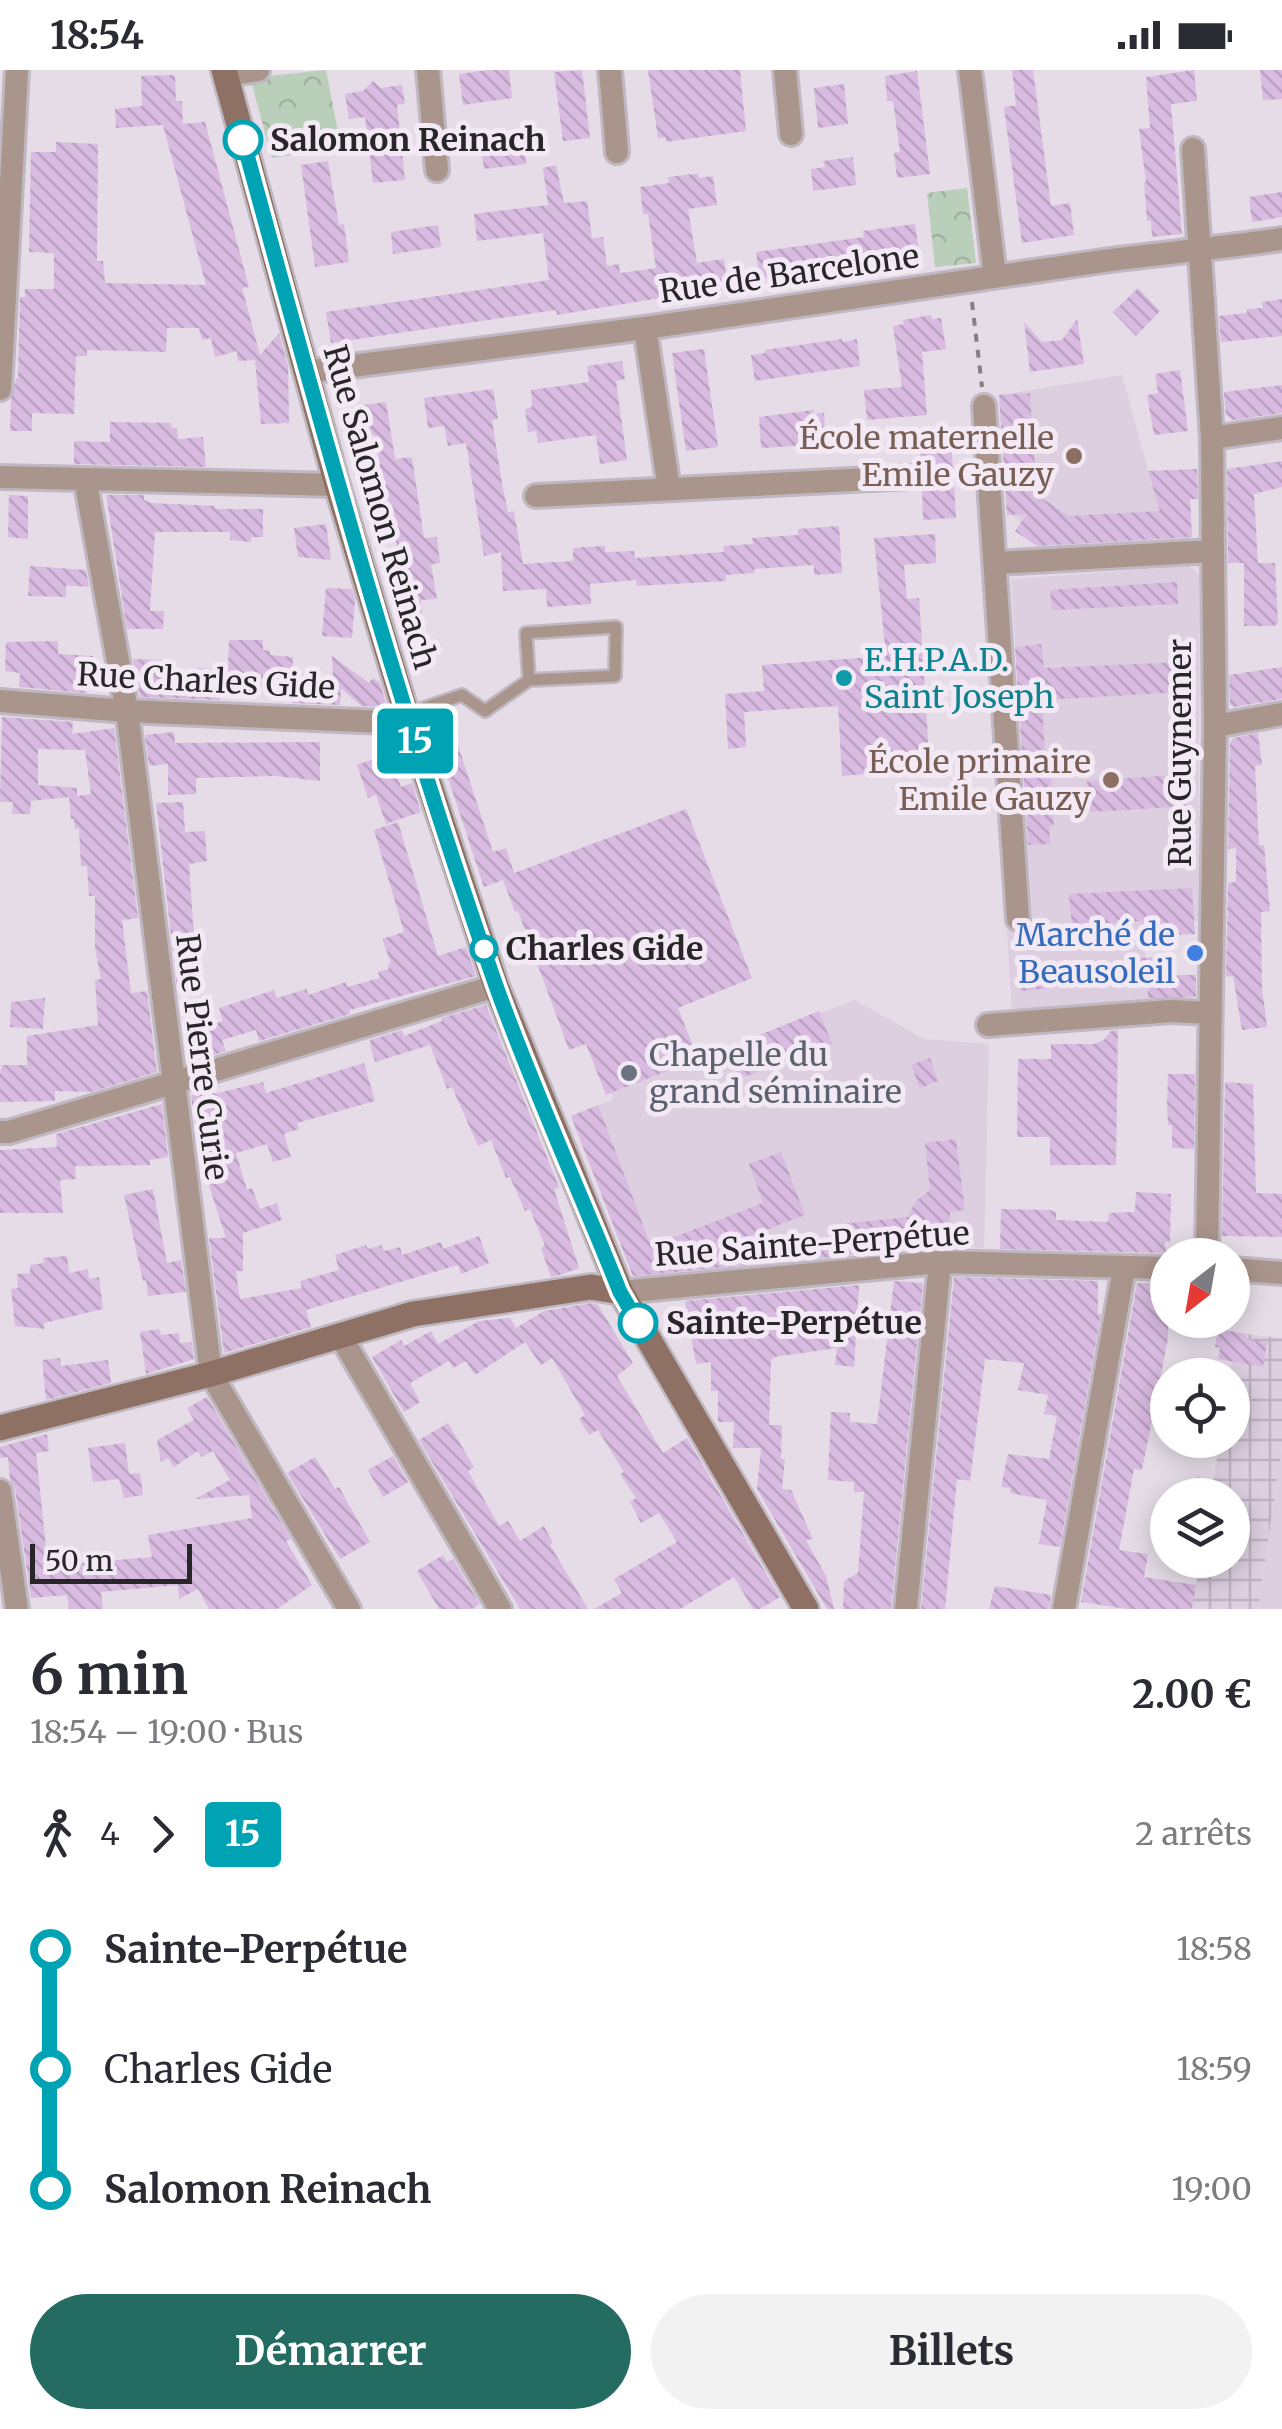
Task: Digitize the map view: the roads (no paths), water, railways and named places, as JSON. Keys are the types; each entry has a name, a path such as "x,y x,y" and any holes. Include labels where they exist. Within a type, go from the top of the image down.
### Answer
{"street":[{"path":"0,389 9,99 18,70"},
{"path":"224,72 258,70"},
{"path":"428,70 437,170"},
{"path":"610,70 617,152"},
{"path":"784,70 791,134"},
{"path":"970,70 995,276"},
{"name":"Rue Salomon Reinach","path":"224,72 338,486 408,718 496,986 620,1292 806,1609"},
{"name":"Rue Guynemer","path":"1194,149 1212,438 1214,726 1207,1238"},
{"name":"Rue de Barcelone","path":"306,372 1282,239"},
{"path":"645,328 670,489"},
{"path":"984,406 1018,919"},
{"path":"1212,438 1282,428"},
{"path":"0,476 338,486"},
{"path":"536,496 911,477"},
{"name":"Rue Pierre Curie","path":"85,480 127,711 212,1374 349,1609"},
{"path":"996,563 1213,551"},
{"name":"Rue Charles Gide","path":"0,701 127,711 408,718"},
{"path":"1214,726 1282,714"},
{"path":"0,1132 496,986"},
{"path":"988,1025 1170,1011 1210,1013"},
{"path":"906,1609 940,1262"},
{"name":"Rue Sainte-Perpétue","path":"0,1428 212,1374 412,1314 591,1287 620,1292 940,1262 1150,1268"},
{"path":"1064,1609 1124,1268"},
{"path":"1250,1271 1282,1272"},
{"path":"340,1335 500,1609"},
{"path":"0,1491 17,1609"}],"lane":[{"path":"408,718 462,695 485,712 529,680 615,676 616,627 526,633 529,680"}],"place":[{"name":"Salomon Reinach","path":"243,140"},
{"name":"École maternelle Emile Gauzy","path":"1074,456"},
{"name":"E.H.P.A.D. Saint Joseph","path":"844,678"},
{"name":"École primaire Emile Gauzy","path":"1111,780"},
{"name":"Charles Gide","path":"484,949"},
{"name":"Marché de Beausoleil","path":"1195,953"},
{"name":"Chapelle du grand séminaire","path":"629,1073"},
{"name":"Sainte-Perpétue","path":"638,1323"}]}
